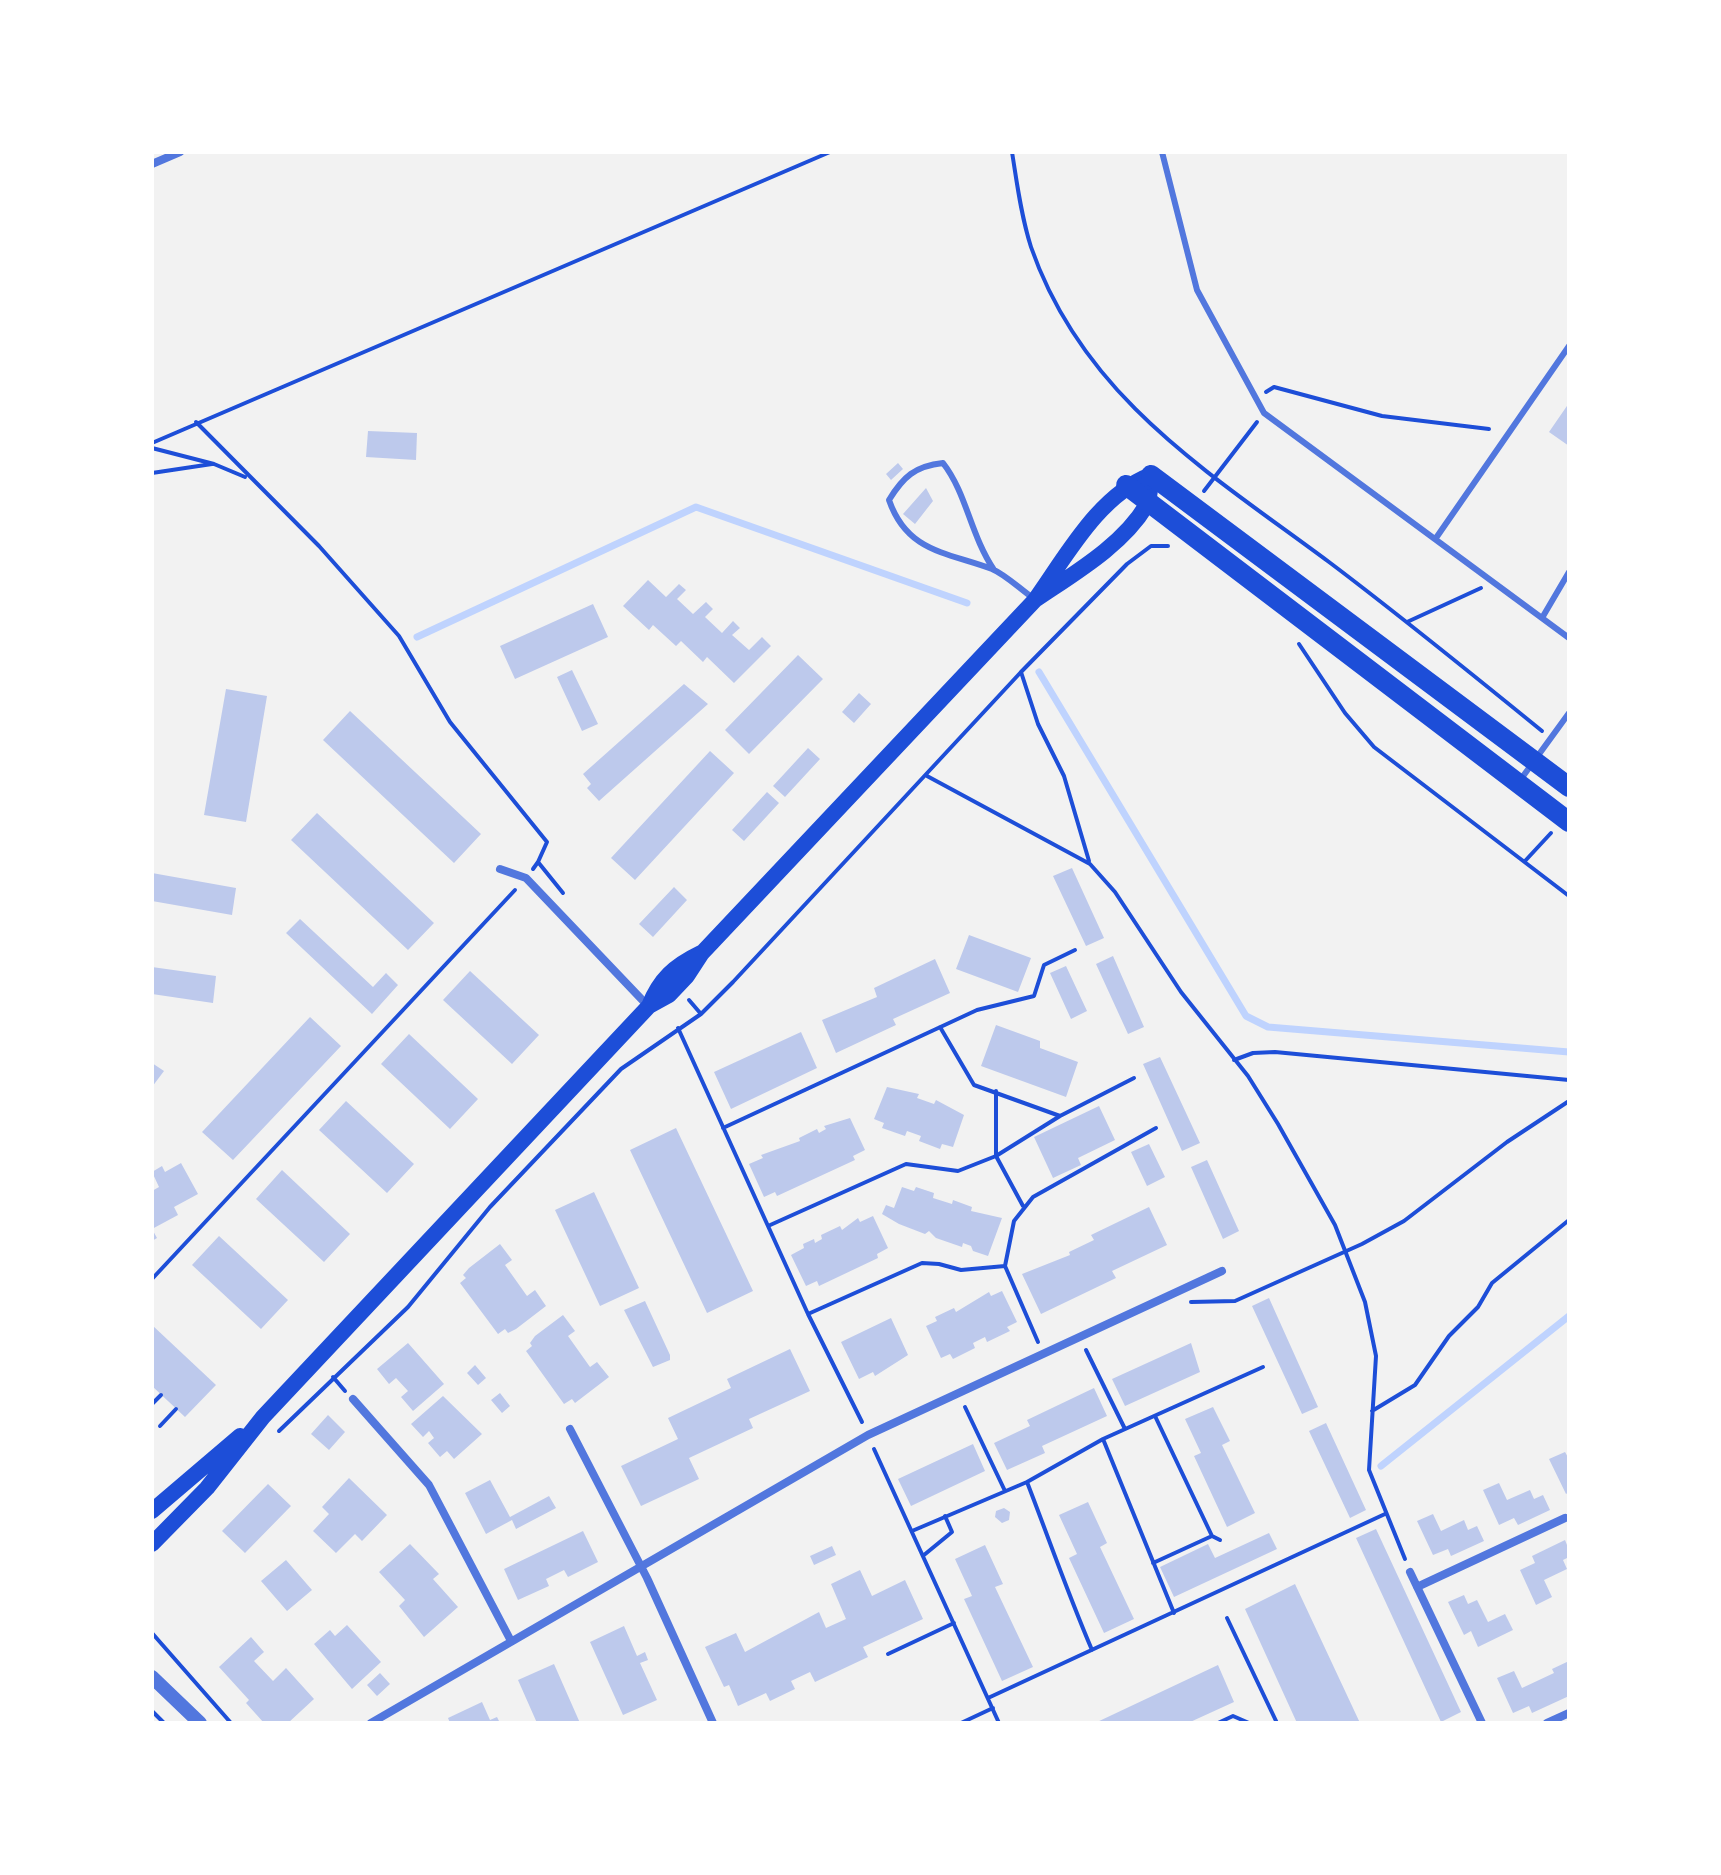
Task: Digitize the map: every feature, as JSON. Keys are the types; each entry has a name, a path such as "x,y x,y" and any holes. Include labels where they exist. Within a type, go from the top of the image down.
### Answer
{"main road":[{"path":"152,1544 207,1488 263,1417 649,1006 677,987 702,953 1035,600 1079,539 1126,485 1151,475"},
{"path":"1035,600 1096,557 1148,504 1151,475"},
{"path":"1151,475 1569,787"},
{"path":"1126,485 1516,785 1566,820"},
{"path":"649,1006 658,984 677,965 702,953"},
{"path":"152,1511 263,1417"}],"street":[{"path":"152,164 180,152"},
{"path":"500,869 526,878 649,1006"},
{"path":"371,1723 868,1435 1222,1271"},
{"path":"353,1399 429,1485 511,1641"},
{"path":"570,1429 640,1566 713,1723"},
{"path":"1417,1587 1565,1518"},
{"path":"1410,1572 1482,1723"},
{"path":"153,1676 200,1723"},
{"path":"1547,1723 1569,1713"}],"lane":[{"path":"1162,152 1197,290 1264,413 1569,638"},
{"path":"1436,538 1569,346"},
{"path":"994,570 977,544 958,489 943,463 917,467 899,483 889,500 896,522 914,541 994,570 1035,600"},
{"path":"1542,618 1569,572"},
{"path":"1516,785 1569,713"}],"path":[{"path":"152,445 196,422 830,152"},
{"path":"1012,152 1031,246 1050,292 1080,344 1139,416 1178,452 1407,622 1551,738"},
{"path":"1255,398 1274,387 1382,416 1489,429"},
{"path":"1214,477 1264,413"},
{"path":"152,1279 526,878 547,842 450,722 399,636 319,546 196,422"},
{"path":"152,445 250,479"},
{"path":"152,473 214,464"},
{"path":"275,1435 408,1307 490,1207 621,1069 701,1014 927,776 1021,672 1142,550 1163,543"},
{"path":"1407,622 1494,582"},
{"path":"1313,667 1374,747 1569,896"},
{"path":"1021,672 1038,724 1064,776 1090,864"},
{"path":"927,776 1090,864 1115,892 1181,992 1234,1060 1278,1124 1345,1250 1372,1332 1376,1379 1369,1470 1410,1572"},
{"path":"1525,861 1566,820"},
{"path":"538,862 567,897"},
{"path":"723,1128 977,1010 1034,996 1044,965 1075,950"},
{"path":"677,987 701,1014"},
{"path":"940,1027 974,1085 1060,1116"},
{"path":"678,1028 999,1723"},
{"path":"1234,1060 1253,1053 1275,1052 1364,1063 1499,1071 1569,1080"},
{"path":"768,1226 906,1164 958,1171 996,1156 1060,1116 1134,1078"},
{"path":"996,1091 996,1156 1023,1206"},
{"path":"1190,1302 1235,1301 1404,1221 1507,1142 1569,1101"},
{"path":"1044,1354 1005,1266 1007,1243 1023,1206 1104,1155 1156,1128"},
{"path":"1372,1411 1415,1385 1449,1336 1478,1307 1492,1283 1569,1220"},
{"path":"808,1314 922,1263 961,1270 1005,1266"},
{"path":"1073,1357 1099,1344"},
{"path":"1086,1350 1125,1429"},
{"path":"912,1531 1027,1482 1103,1439 1263,1367"},
{"path":"959,1393 1005,1491"},
{"path":"152,1404 161,1395"},
{"path":"952,1413 979,1400"},
{"path":"160,1426 176,1409"},
{"path":"1155,1416 1212,1536 1220,1540"},
{"path":"1103,1439 1174,1613"},
{"path":"863,1454 887,1443"},
{"path":"1027,1482 1055,1549 1059,1573 1092,1650"},
{"path":"988,1698 1385,1514"},
{"path":"924,1556 952,1532 945,1516"},
{"path":"1153,1563 1212,1536"},
{"path":"1227,1618 1277,1723"},
{"path":"888,1654 954,1623"},
{"path":"152,1633 231,1723"},
{"path":"961,1723 993,1708"},
{"path":"152,1711 164,1723"},
{"path":"1218,1723 1233,1716 1249,1723"}],"building":[{"path":"1569,403 1569,446 1549,432"},
{"path":"368,431 417,433 416,460 366,457"},
{"path":"898,463 903,469 891,480 886,474"},
{"path":"926,488 933,501 915,524 903,514"},
{"path":"648,580 666,597 679,584 686,590 677,599 693,614 706,602 713,609 705,617 722,633 733,621 740,628 732,635 749,650 762,637 771,646 734,683 707,657 703,662 681,641 676,646 653,625 649,630 623,606"},
{"path":"593,604 608,637 515,679 500,646"},
{"path":"798,655 823,679 749,754 725,730"},
{"path":"572,670 598,724 582,731 557,677"},
{"path":"684,684 708,704 599,801 587,788 591,784 583,774"},
{"path":"226,689 267,696 246,822 204,815"},
{"path":"859,693 871,704 854,723 842,712"},
{"path":"350,711 481,834 454,863 323,740"},
{"path":"808,748 820,759 785,797 773,786"},
{"path":"710,751 734,773 635,880 611,858"},
{"path":"767,792 779,803 744,841 732,830"},
{"path":"317,813 434,923 408,950 291,840"},
{"path":"1072,868 1104,938 1086,946 1053,876"},
{"path":"152,873 236,888 232,915 152,901"},
{"path":"674,887 687,900 653,937 639,924"},
{"path":"300,919 373,987 386,973 398,985 372,1014 286,933"},
{"path":"969,935 1031,958 1018,992 956,969"},
{"path":"1113,956 1144,1027 1128,1034 1096,964"},
{"path":"935,959 950,993 893,1019 896,1025 836,1053 822,1020 877,997 874,988"},
{"path":"1066,966 1087,1011 1071,1019 1050,973"},
{"path":"152,967 216,976 213,1003 152,994"},
{"path":"470,971 539,1035 512,1064 443,1000"},
{"path":"310,1017 341,1046 233,1160 202,1132"},
{"path":"996,1025 1040,1041 1040,1048 1078,1062 1066,1097 981,1066"},
{"path":"801,1032 817,1068 731,1109 714,1072"},
{"path":"409,1034 478,1099 450,1129 381,1064"},
{"path":"1160,1057 1200,1143 1182,1151 1143,1064"},
{"path":"152,1063 164,1071 152,1087"},
{"path":"887,1087 919,1094 917,1098 934,1104 936,1100 964,1115 953,1147 942,1144 940,1149 919,1141 921,1136 907,1131 905,1136 882,1128 884,1123 874,1119"},
{"path":"346,1101 414,1164 387,1193 319,1130"},
{"path":"1099,1106 1115,1140 1078,1158 1081,1165 1053,1178 1034,1137"},
{"path":"850,1118 865,1150 853,1156 855,1160 777,1196 775,1192 764,1197 749,1164 763,1158 761,1155 800,1141 799,1138 817,1129 819,1133 826,1129 824,1126"},
{"path":"676,1128 753,1291 707,1313 630,1150"},
{"path":"1149,1144 1165,1177 1147,1186 1131,1152"},
{"path":"1207,1160 1239,1231 1223,1239 1191,1167"},
{"path":"181,1163 198,1194 174,1207 178,1215 152,1229 152,1191 159,1187 152,1172 162,1166 165,1172"},
{"path":"282,1170 350,1234 324,1262 256,1199"},
{"path":"902,1187 914,1191 916,1187 934,1193 933,1198 952,1204 953,1200 972,1207 971,1211 1002,1218 988,1256 973,1251 971,1246 963,1243 962,1247 936,1238 929,1231 925,1234 899,1224 882,1214 886,1205 894,1208"},
{"path":"594,1192 639,1288 600,1306 555,1210"},
{"path":"1149,1207 1167,1245 1112,1271 1116,1278 1041,1314 1022,1274 1070,1255 1069,1252 1094,1240 1091,1235"},
{"path":"873,1216 888,1248 877,1254 878,1258 819,1286 817,1281 806,1286 791,1255 804,1248 803,1244 822,1239 821,1235 840,1226 842,1230 858,1218 860,1222"},
{"path":"219,1236 288,1300 261,1329 192,1265"},
{"path":"500,1244 512,1260 505,1265 527,1296 535,1290 546,1306 516,1329 508,1333 505,1329 498,1334 460,1283 466,1278 463,1275 469,1268"},
{"path":"1002,1291 1017,1322 1007,1327 1010,1331 987,1342 985,1337 973,1343 975,1348 953,1359 950,1354 941,1358 926,1326 937,1321 935,1317 954,1308 956,1312 989,1292 991,1296"},
{"path":"1269,1298 1318,1407 1302,1414 1252,1306"},
{"path":"645,1301 670,1355 670,1360 653,1367 624,1310"},
{"path":"563,1315 575,1331 568,1336 590,1367 597,1362 609,1377 575,1403 572,1399 564,1404 526,1351 532,1346 530,1343 535,1336"},
{"path":"891,1318 908,1355 875,1376 873,1372 859,1379 841,1342"},
{"path":"152,1325 216,1385 185,1417 152,1386"},
{"path":"408,1343 444,1384 413,1411 401,1397 408,1391 396,1378 389,1384 377,1369"},
{"path":"1191,1343 1200,1372 1125,1406 1112,1379"},
{"path":"790,1349 810,1391 749,1419 753,1428 689,1458 699,1479 641,1506 621,1466 678,1439 668,1418 731,1388 727,1379"},
{"path":"475,1365 486,1378 478,1385 467,1373"},
{"path":"1094,1388 1107,1416 1042,1446 1045,1453 1007,1470 994,1443 1030,1426 1027,1420"},
{"path":"500,1393 510,1406 502,1413 491,1400"},
{"path":"443,1396 482,1434 454,1459 447,1451 440,1457 428,1443 434,1438 429,1431 423,1437 411,1424"},
{"path":"1213,1407 1230,1441 1222,1445 1255,1513 1227,1527 1194,1456 1201,1453 1185,1419"},
{"path":"328,1415 345,1432 329,1450 311,1434"},
{"path":"1326,1423 1366,1510 1350,1518 1309,1431"},
{"path":"973,1444 985,1471 911,1506 898,1479"},
{"path":"1565,1452 1569,1459 1569,1492 1566,1494 1549,1459"},
{"path":"349,1478 387,1515 362,1541 355,1534 336,1553 313,1531 329,1514 322,1507"},
{"path":"490,1480 510,1517 549,1496 556,1508 516,1529 512,1520 486,1534 465,1493"},
{"path":"1499,1483 1507,1500 1530,1490 1534,1499 1543,1495 1550,1510 1518,1525 1514,1518 1499,1525 1483,1490"},
{"path":"268,1484 291,1506 245,1553 222,1531"},
{"path":"1088,1502 1107,1543 1100,1547 1134,1619 1104,1633 1069,1558 1077,1554 1059,1515"},
{"path":"1004,1508 1010,1512 1009,1520 1002,1523 995,1517 996,1511"},
{"path":"1433,1514 1441,1531 1464,1520 1468,1530 1477,1526 1484,1541 1451,1556 1448,1549 1433,1555 1417,1521"},
{"path":"1376,1529 1461,1712 1441,1722 1356,1538"},
{"path":"583,1531 598,1562 568,1577 564,1570 546,1579 549,1586 518,1600 504,1569"},
{"path":"1269,1533 1277,1549 1174,1597 1160,1567 1208,1544 1215,1558"},
{"path":"1565,1540 1569,1557 1563,1560 1567,1569 1544,1580 1552,1597 1536,1605 1520,1570 1535,1563 1532,1556"},
{"path":"410,1544 439,1574 433,1579 458,1607 424,1637 399,1606 405,1600 379,1572"},
{"path":"985,1545 1003,1584 995,1587 1033,1667 1002,1681 964,1599 972,1596 955,1559"},
{"path":"832,1546 836,1555 814,1565 810,1556"},
{"path":"286,1560 312,1590 287,1611 261,1581"},
{"path":"860,1570 872,1596 905,1580 923,1619 863,1647 868,1657 815,1682 810,1672 791,1681 795,1689 770,1701 766,1693 738,1706 729,1685 724,1687 705,1647 736,1633 745,1652 819,1612 826,1628 846,1619 831,1584"},
{"path":"1295,1584 1360,1723 1297,1723 1245,1609"},
{"path":"1464,1595 1468,1604 1477,1600 1488,1622 1505,1614 1513,1630 1478,1647 1471,1631 1464,1635 1448,1602"},
{"path":"347,1625 381,1662 352,1689 314,1644 330,1630 335,1636"},
{"path":"624,1626 637,1656 645,1652 648,1660 640,1663 657,1700 623,1715 590,1642"},
{"path":"251,1637 264,1652 254,1661 273,1681 286,1668 314,1699 288,1723 264,1723 246,1703 249,1700 219,1667"},
{"path":"1569,1661 1569,1696 1532,1713 1529,1706 1513,1713 1497,1678 1514,1671 1522,1688 1554,1673 1552,1669"},
{"path":"554,1664 580,1723 537,1723 518,1680"},
{"path":"1218,1665 1234,1702 1188,1723 1095,1723"},
{"path":"380,1673 390,1684 377,1696 367,1685"},
{"path":"482,1702 490,1720 497,1717 500,1723 450,1723 448,1718"}],"waterway":[{"path":"417,637 696,507 967,603"},
{"path":"1039,672 1246,1016 1268,1027 1569,1052"},
{"path":"1381,1466 1569,1316"}]}
